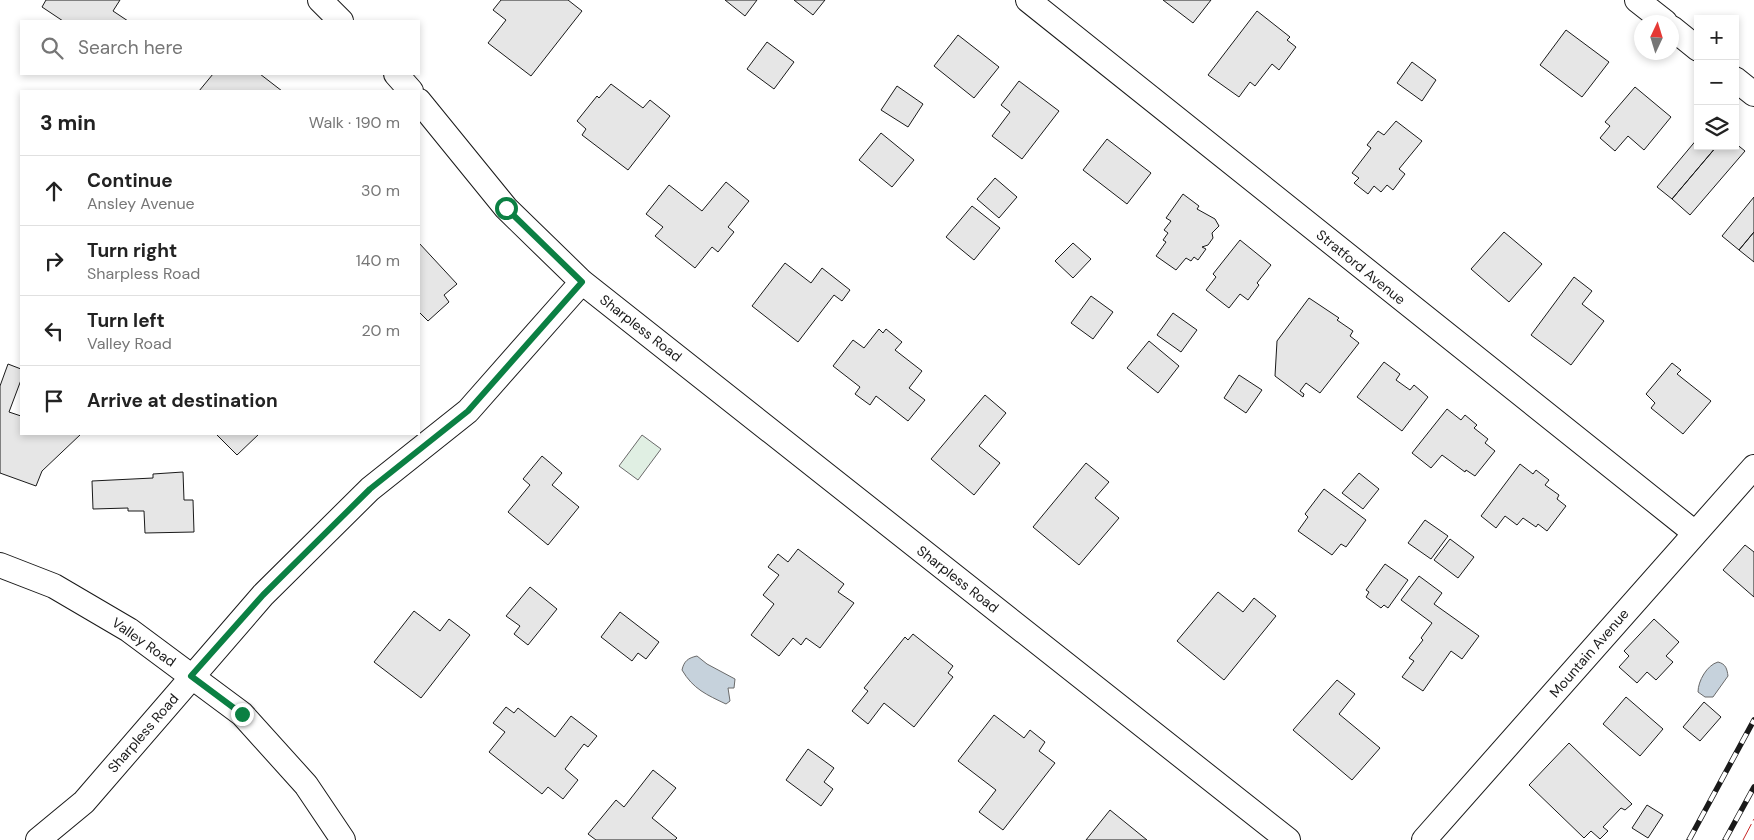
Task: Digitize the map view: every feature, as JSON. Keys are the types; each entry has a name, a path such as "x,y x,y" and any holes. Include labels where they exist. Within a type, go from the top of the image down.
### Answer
{"street":[{"path":"320,0 341,20"},
{"name":"Stratford Avenue","path":"1028,0 1695,533"},
{"path":"1637,0 1656,15"},
{"path":"1679,34 1694,46"},
{"path":"397,75 410,90"},
{"path":"1739,82 1754,94"},
{"path":"420,102 506,208 582,282"},
{"name":"Sharpless Road","path":"38,840 84,802 263,595 370,489 468,411 582,282 1288,840"},
{"name":"Mountain Avenue","path":"1424,840 1754,467"},
{"name":"Valley Road","path":"0,564 54,586 130,630 242,714 306,786 343,840"}],"green space":[{"path":"642,435 661,449 638,480 619,466"}],"shaded area":[{"path":"697,656 707,664 735,679 734,688 728,688 730,701 726,704 696,687 686,677 682,670 684,664 687,660"},
{"path":"1718,662 1726,667 1728,676 1713,697 1705,697 1698,692 1700,683 1710,666"}],"building":[{"path":"46,0 120,0 113,11 126,20 62,20 42,7"},
{"path":"501,0 568,0 582,11 531,76 488,43 506,20 493,10"},
{"path":"725,0 757,0 745,16"},
{"path":"794,0 825,0 813,15"},
{"path":"1163,0 1211,0 1193,23"},
{"path":"1257,11 1290,37 1287,40 1296,47 1279,70 1272,64 1255,86 1250,82 1239,97 1208,75"},
{"path":"1566,30 1609,62 1582,97 1540,65"},
{"path":"958,35 999,67 974,98 934,66"},
{"path":"767,42 794,62 774,89 747,69"},
{"path":"1412,62 1436,80 1422,101 1397,83"},
{"path":"212,75 261,75 281,90 200,90"},
{"path":"1019,81 1059,111 1022,159 992,136 1010,112 1001,105"},
{"path":"611,84 643,108 650,100 670,116 628,170 582,135 586,129 577,121 597,96 599,98"},
{"path":"897,86 923,104 908,127 881,110"},
{"path":"1635,87 1671,117 1644,150 1628,136 1615,151 1600,138 1610,126 1605,122"},
{"path":"1396,121 1422,141 1399,169 1405,174 1393,190 1387,185 1381,192 1374,186 1368,194 1354,183 1359,178 1352,173 1371,148 1367,145 1378,131 1384,135"},
{"path":"881,133 914,160 892,187 859,160"},
{"path":"1107,139 1151,173 1127,204 1083,170"},
{"path":"1694,143 1694,150 1713,150 1672,199 1657,187"},
{"path":"1739,146 1745,151 1690,215 1672,199 1714,150 1739,150"},
{"path":"995,178 1017,197 999,218 977,199"},
{"path":"726,182 749,201 728,227 734,232 718,252 712,247 695,268 655,236 663,227 646,214 669,185 702,211"},
{"path":"1183,194 1199,206 1197,209 1215,219 1219,226 1212,233 1213,238 1208,245 1202,247 1206,249 1198,260 1194,257 1191,261 1186,258 1176,270 1156,256 1166,242 1163,240 1168,233 1164,230 1171,221 1166,218"},
{"path":"1754,197 1754,232 1739,250 1722,236"},
{"path":"972,206 1000,228 974,260 946,237"},
{"path":"1504,232 1542,264 1509,302 1471,269"},
{"path":"1754,232 1754,262 1739,250"},
{"path":"1240,240 1271,265 1257,283 1259,285 1248,300 1240,294 1229,308 1206,290 1216,277 1213,274"},
{"path":"1073,243 1091,259 1073,278 1055,261"},
{"path":"420,244 457,284 444,295 449,302 428,321 420,313"},
{"path":"785,263 811,283 822,268 850,290 842,301 834,295 798,342 752,306"},
{"path":"1574,277 1592,291 1582,304 1604,321 1571,365 1531,335"},
{"path":"1091,296 1113,312 1093,339 1071,323"},
{"path":"1309,298 1339,318 1337,320 1353,331 1350,336 1359,343 1320,393 1306,383 1300,391 1304,394 1303,397 1275,376 1277,341"},
{"path":"1173,313 1197,330 1181,352 1157,335"},
{"path":"879,329 883,333 886,329 902,342 895,350 922,371 909,388 925,400 908,421 876,396 870,405 855,394 860,387 833,366 853,340 864,348"},
{"path":"1149,341 1179,366 1158,393 1127,368"},
{"path":"1384,362 1400,374 1396,380 1410,390 1414,385 1428,397 1402,431 1357,397"},
{"path":"1672,363 1681,370 1677,374 1711,401 1683,434 1651,408 1655,403 1646,394"},
{"path":"8,364 20,369 20,383 9,412 20,416 20,435 80,435 42,471 36,486 0,473 0,386"},
{"path":"1239,375 1262,390 1246,413 1224,398"},
{"path":"985,395 1006,413 979,446 1000,463 974,495 931,459"},
{"path":"1447,409 1461,420 1465,415 1477,425 1474,428 1488,439 1485,443 1495,451 1475,476 1466,470 1465,472 1442,455 1431,468 1412,453"},
{"path":"217,435 258,435 237,455"},
{"path":"542,456 562,473 552,485 579,507 548,545 508,512 530,485 523,479"},
{"path":"1086,463 1109,482 1095,498 1119,518 1079,565 1033,527"},
{"path":"1520,464 1533,474 1536,470 1549,480 1545,485 1559,495 1557,499 1566,506 1547,531 1538,524 1536,527 1523,518 1517,525 1505,516 1496,528 1481,516"},
{"path":"183,472 184,500 193,500 194,532 145,533 144,511 128,511 128,508 93,509 92,481 153,478 153,474"},
{"path":"1359,473 1379,489 1363,509 1342,493"},
{"path":"1324,489 1366,520 1346,547 1341,544 1332,555 1298,531 1308,517 1305,514"},
{"path":"1425,520 1448,536 1431,559 1408,543"},
{"path":"1450,539 1474,557 1458,578 1434,560"},
{"path":"1745,545 1754,552 1754,597 1723,570"},
{"path":"798,549 844,584 838,592 854,603 820,648 806,638 801,645 793,638 779,656 751,635 774,604 763,595 779,575 768,567 778,554 788,562"},
{"path":"1385,564 1408,580 1388,608 1384,605 1381,608 1366,597 1369,592 1366,590"},
{"path":"1419,576 1442,593 1434,604 1479,636 1462,659 1451,651 1423,691 1402,677 1414,661 1409,658 1423,640 1421,638 1432,623 1401,600"},
{"path":"530,587 557,609 528,645 514,634 520,626 506,616"},
{"path":"1218,592 1243,612 1254,598 1276,616 1224,680 1177,641"},
{"path":"414,611 440,631 449,619 470,635 421,698 374,662"},
{"path":"620,612 659,642 646,659 638,653 632,661 601,637"},
{"path":"1654,619 1679,642 1666,656 1673,662 1656,680 1647,672 1637,683 1619,667 1629,656 1624,651"},
{"path":"913,634 953,666 948,673 953,677 914,727 884,703 868,724 852,711 868,691 864,688 905,637 908,640"},
{"path":"1337,680 1355,694 1339,714 1380,748 1352,780 1293,730"},
{"path":"1626,697 1663,729 1640,756 1603,724"},
{"path":"1704,702 1721,717 1700,741 1683,727"},
{"path":"506,707 514,713 518,708 555,737 571,716 597,736 588,747 584,744 565,769 578,780 563,799 548,787 542,794 489,752 505,732 493,723"},
{"path":"994,715 1024,738 1030,730 1045,742 1039,751 1055,763 1003,830 979,812 996,790 958,761"},
{"path":"1569,743 1632,804 1625,810 1621,808 1603,827 1608,831 1600,839 1591,831 1584,838 1529,785"},
{"path":"808,749 834,768 824,782 833,789 821,806 786,780"},
{"path":"653,770 676,788 652,818 677,838 675,840 596,840 588,834 616,800 624,807"},
{"path":"1647,805 1663,815 1648,838 1632,828"},
{"path":"1110,810 1147,840 1086,840"}],"railway":[{"path":"1689,840 1754,720"},
{"path":"1725,840 1754,787"}],"power":[{"path":"1743,840 1754,819"}],"route":[{"path":"242,714 191,676 263,595 370,489 468,411 582,282 506,208"}]}
